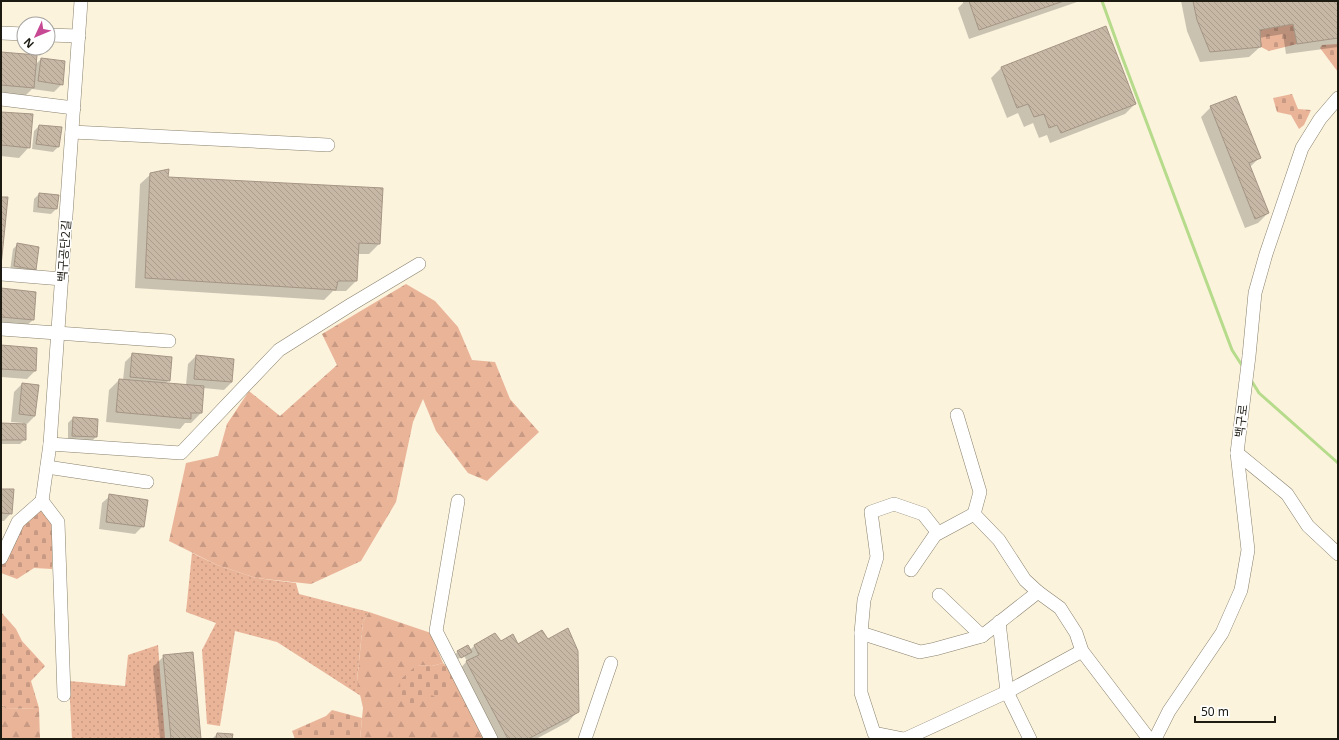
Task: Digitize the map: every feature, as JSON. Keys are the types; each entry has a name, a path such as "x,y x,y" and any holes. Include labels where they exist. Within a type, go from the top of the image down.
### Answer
{"street":[{"name":"백구공단2길","path":"42,501 50,444 82,1"},
{"path":"1,33 16,34"},
{"path":"56,35 79,36"},
{"name":"백구로","path":"1155,739 1169,711 1222,633 1241,590 1248,550 1237,453 1255,293 1268,247 1302,148 1320,118 1338,98"},
{"path":"1,99 74,108"},
{"path":"72,132 328,145"},
{"path":"50,444 181,453 279,350 419,264"},
{"path":"1,274 62,279"},
{"path":"1,329 169,341"},
{"path":"911,570 935,535 974,514 980,492 957,414"},
{"path":"1237,453 1287,494 1308,526 1338,554"},
{"path":"47,467 146,482"},
{"path":"458,500 436,631 491,739"},
{"path":"1,558 18,522 42,501 58,522 64,695"},
{"path":"938,533 923,514 894,504 871,512 877,557 864,600 861,693 874,733 905,739 1007,692 1082,651"},
{"path":"974,514 999,540 1025,580 1038,592 1060,608 1076,633 1082,651 1149,739"},
{"path":"862,633 920,652 935,650 982,636 1038,592"},
{"path":"939,595 982,636"},
{"path":"999,622 1007,692 1030,739"},
{"path":"585,739 611,663"}],"green space":[{"path":"1293,24 1297,44 1269,51 1261,47 1260,30"},
{"path":"1338,44 1338,72 1320,48 1322,45"},
{"path":"1292,94 1298,109 1311,110 1304,125 1299,129 1291,115 1277,112 1273,98"},
{"path":"406,284 435,301 458,327 472,360 495,362 510,399 539,432 487,481 468,473 436,431 423,399 413,422 396,502 361,561 311,584 256,578 217,565 169,541 186,463 218,456 227,424 249,391 280,416 337,365 322,334"},
{"path":"45,509 53,522 52,569 34,568 17,579 1,573 1,566 22,524 36,511"},
{"path":"192,553 217,565 256,578 296,583 299,594 369,612 363,622 357,680 361,696 277,642 235,631 220,726 207,724 202,650 216,623 186,612"},
{"path":"1,612 16,629 22,641 45,666 31,681 39,708 6,709 1,704"},
{"path":"369,612 431,633 443,663 432,666 417,665 428,693 455,681 484,739 360,739 363,708 357,681 363,622"},
{"path":"158,645 165,739 72,739 69,681 125,686 128,655"},
{"path":"443,663 460,678 437,698 428,693 413,707 401,698 400,680 417,665 432,666"},
{"path":"1,704 6,709 39,708 40,739 1,739"},
{"path":"332,710 362,718 360,739 295,739 292,731 326,716"}],"building":[{"path":"969,1 1064,1 979,30"},
{"path":"1193,1 1338,1 1338,38 1297,44 1293,24 1260,30 1261,47 1210,52 1197,20"},
{"path":"1106,26 1136,104 1061,133 1057,125 1049,128 1044,114 1034,117 1028,104 1017,108 1001,67"},
{"path":"1,52 16,53 16,56 37,56 34,88 1,85"},
{"path":"41,58 65,61 63,85 38,81"},
{"path":"1236,96 1261,158 1249,163 1269,213 1255,219 1210,106"},
{"path":"1,112 33,114 30,148 1,145"},
{"path":"39,125 62,127 59,147 36,144"},
{"path":"169,169 168,177 383,188 380,244 359,243 357,281 338,281 336,290 145,278 150,173"},
{"path":"39,193 59,195 57,209 38,207"},
{"path":"1,197 8,197 1,266"},
{"path":"17,243 39,247 36,270 14,266"},
{"path":"1,288 36,292 34,320 1,317"},
{"path":"1,345 37,348 36,371 1,369"},
{"path":"132,353 172,357 170,381 130,377"},
{"path":"196,355 234,359 232,382 194,379"},
{"path":"119,379 204,386 202,413 191,413 191,419 116,412"},
{"path":"22,383 39,385 35,416 19,414"},
{"path":"73,417 98,419 97,437 72,436"},
{"path":"1,423 26,424 26,440 1,440"},
{"path":"1,489 14,489 12,514 1,513"},
{"path":"109,494 148,500 144,527 106,522"},
{"path":"568,628 578,651 579,712 528,739 508,739 466,661 479,655 474,645 495,633 501,641 513,634 518,644 542,630 548,639"},
{"path":"468,645 472,652 461,658 457,651"},
{"path":"193,652 201,739 171,739 163,655"},
{"path":"217,733 233,734 232,739 216,739"}],"waterway":[{"path":"1102,1 1232,350 1243,367"},
{"path":"1251,380 1259,393 1338,463"}]}
